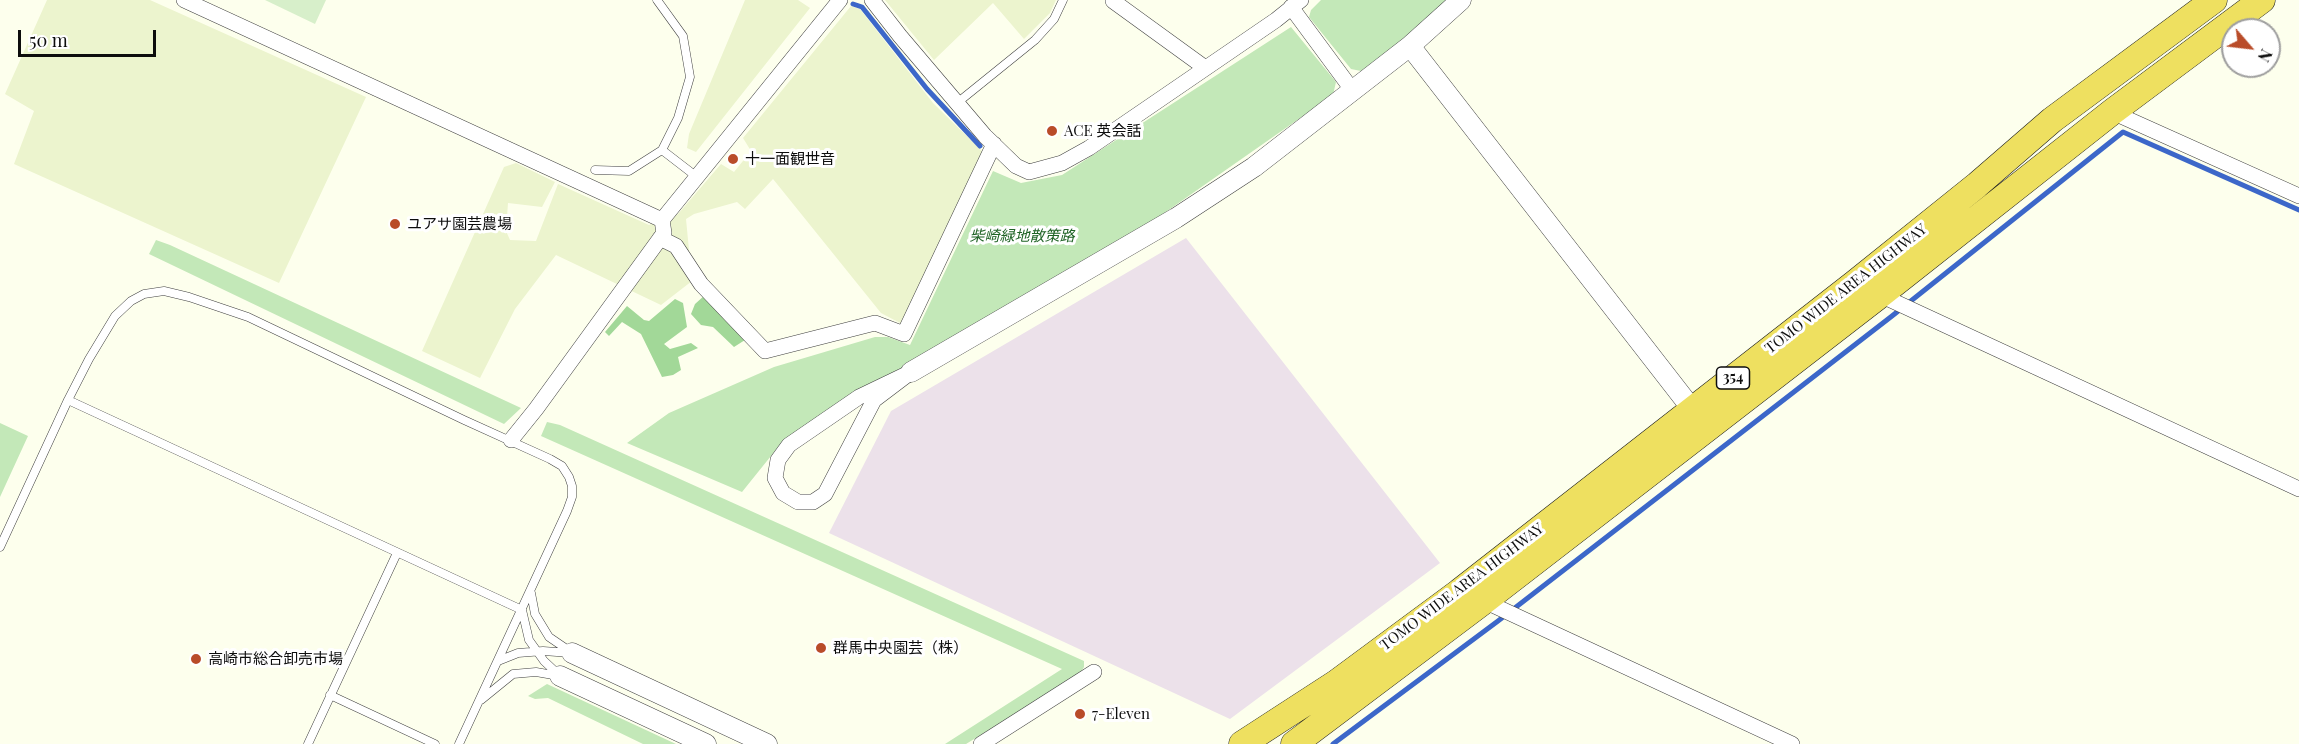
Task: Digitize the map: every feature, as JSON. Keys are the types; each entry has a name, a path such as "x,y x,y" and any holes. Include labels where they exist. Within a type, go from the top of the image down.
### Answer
{"highway":[{"name":"TOMO WIDE AREA HIGHWAY","path":"1242,744 1336,683 1459,592 1855,283 1977,185 2052,120 2214,0"},
{"name":"TOMO WIDE AREA HIGHWAY","path":"1293,744 1484,601 1880,295 2112,112 2262,0"}],"street":[{"path":"184,0 662,220"},
{"path":"511,440 664,233 662,220 840,0"},
{"path":"872,0 994,144 1016,166 1029,172 1045,170 1089,148 1296,4 1353,91"},
{"path":"911,372 874,400 825,494 813,502 798,502 783,493 775,478 778,460 789,445 859,398 911,372 1176,218 1254,167 1410,46 1461,0"},
{"path":"1113,1 1204,67"},
{"path":"1410,46 1692,409"},
{"path":"2112,112 2299,196"},
{"path":"660,238 676,246 701,284 765,351 875,323 903,334 994,144"},
{"path":"1880,295 2299,489"},
{"path":"1484,601 1792,744"},
{"path":"572,653 767,744"},
{"path":"981,744 1094,672"},
{"path":"560,676 706,744"}],"lane":[{"path":"594,170 629,171 662,150 678,118 690,77 683,36 657,0"},
{"path":"957,103 1035,40 1054,19 1063,0"},
{"path":"662,150 697,177"},
{"path":"0,547 68,400 115,316 131,301 144,294 164,291 248,317 562,466 572,486 572,497 567,511 459,744"},
{"path":"68,400 522,610"},
{"path":"308,744 397,553"},
{"path":"531,591 535,614 549,637 572,653"},
{"path":"522,610 529,640 560,676"},
{"path":"498,661 518,653 537,651 572,653"},
{"path":"479,701 513,674 536,672 560,676"},
{"path":"330,695 435,744"}],"shaded area":[{"path":"1186,238 1440,563 1230,719 829,533 891,411"}],"green space":[{"path":"47,0 150,0 366,97 279,283 14,164 34,111 5,94"},
{"path":"265,0 326,0 315,24"},
{"path":"745,0 798,0 810,8 696,152 687,148 689,134"},
{"path":"885,0 1056,0 1050,13 1024,39 993,3 934,60"},
{"path":"1321,0 1449,0 1411,34 1361,71 1351,69 1309,17 1311,10"},
{"path":"851,6 860,9 933,103 983,152 902,324 881,313 773,179 745,209 737,202 694,214 686,219 692,281 661,305 556,255 515,309 480,378 422,351 504,167 516,163 555,182 542,207 508,203 506,231 510,240 536,241 558,184 649,225 678,214 721,164 734,172 751,151 743,138"},
{"name":"柴崎緑地散策路","path":"1291,27 1336,82 1333,95 1160,216 783,441 742,492 627,443 669,413 774,367 875,337 888,337 910,345 993,171 1021,183 1062,175"},
{"path":"156,240 521,408 504,424 149,254"},
{"path":"705,295 745,340 734,347 713,327 701,325 691,314 695,304"},
{"path":"675,299 683,303 687,327 664,344 670,349 691,343 698,348 678,357 681,370 673,375 662,377 641,334 622,322 609,336 605,332 627,306 644,320 649,321"},
{"path":"547,422 560,425 1084,661 1084,667 1080,674 966,744 945,744 1062,669 541,436"},
{"path":"0,423 28,436 0,497"},
{"path":"547,684 676,744 643,744 548,698 535,699 528,696"}],"waterway":[{"path":"853,4 862,7 927,89 980,146"},
{"path":"1333,744 1498,621 1892,316 2123,132 2299,210"}],"place":[{"name":"ACE 英会話","path":"1052,131"},
{"name":"十一面観世音","path":"733,159"},
{"name":"ユアサ園芸農場","path":"395,224"},
{"name":"群馬中央園芸（株）","path":"821,648"},
{"name":"高崎市総合卸売市場","path":"196,659"},
{"name":"7-Eleven","path":"1080,714"}]}
